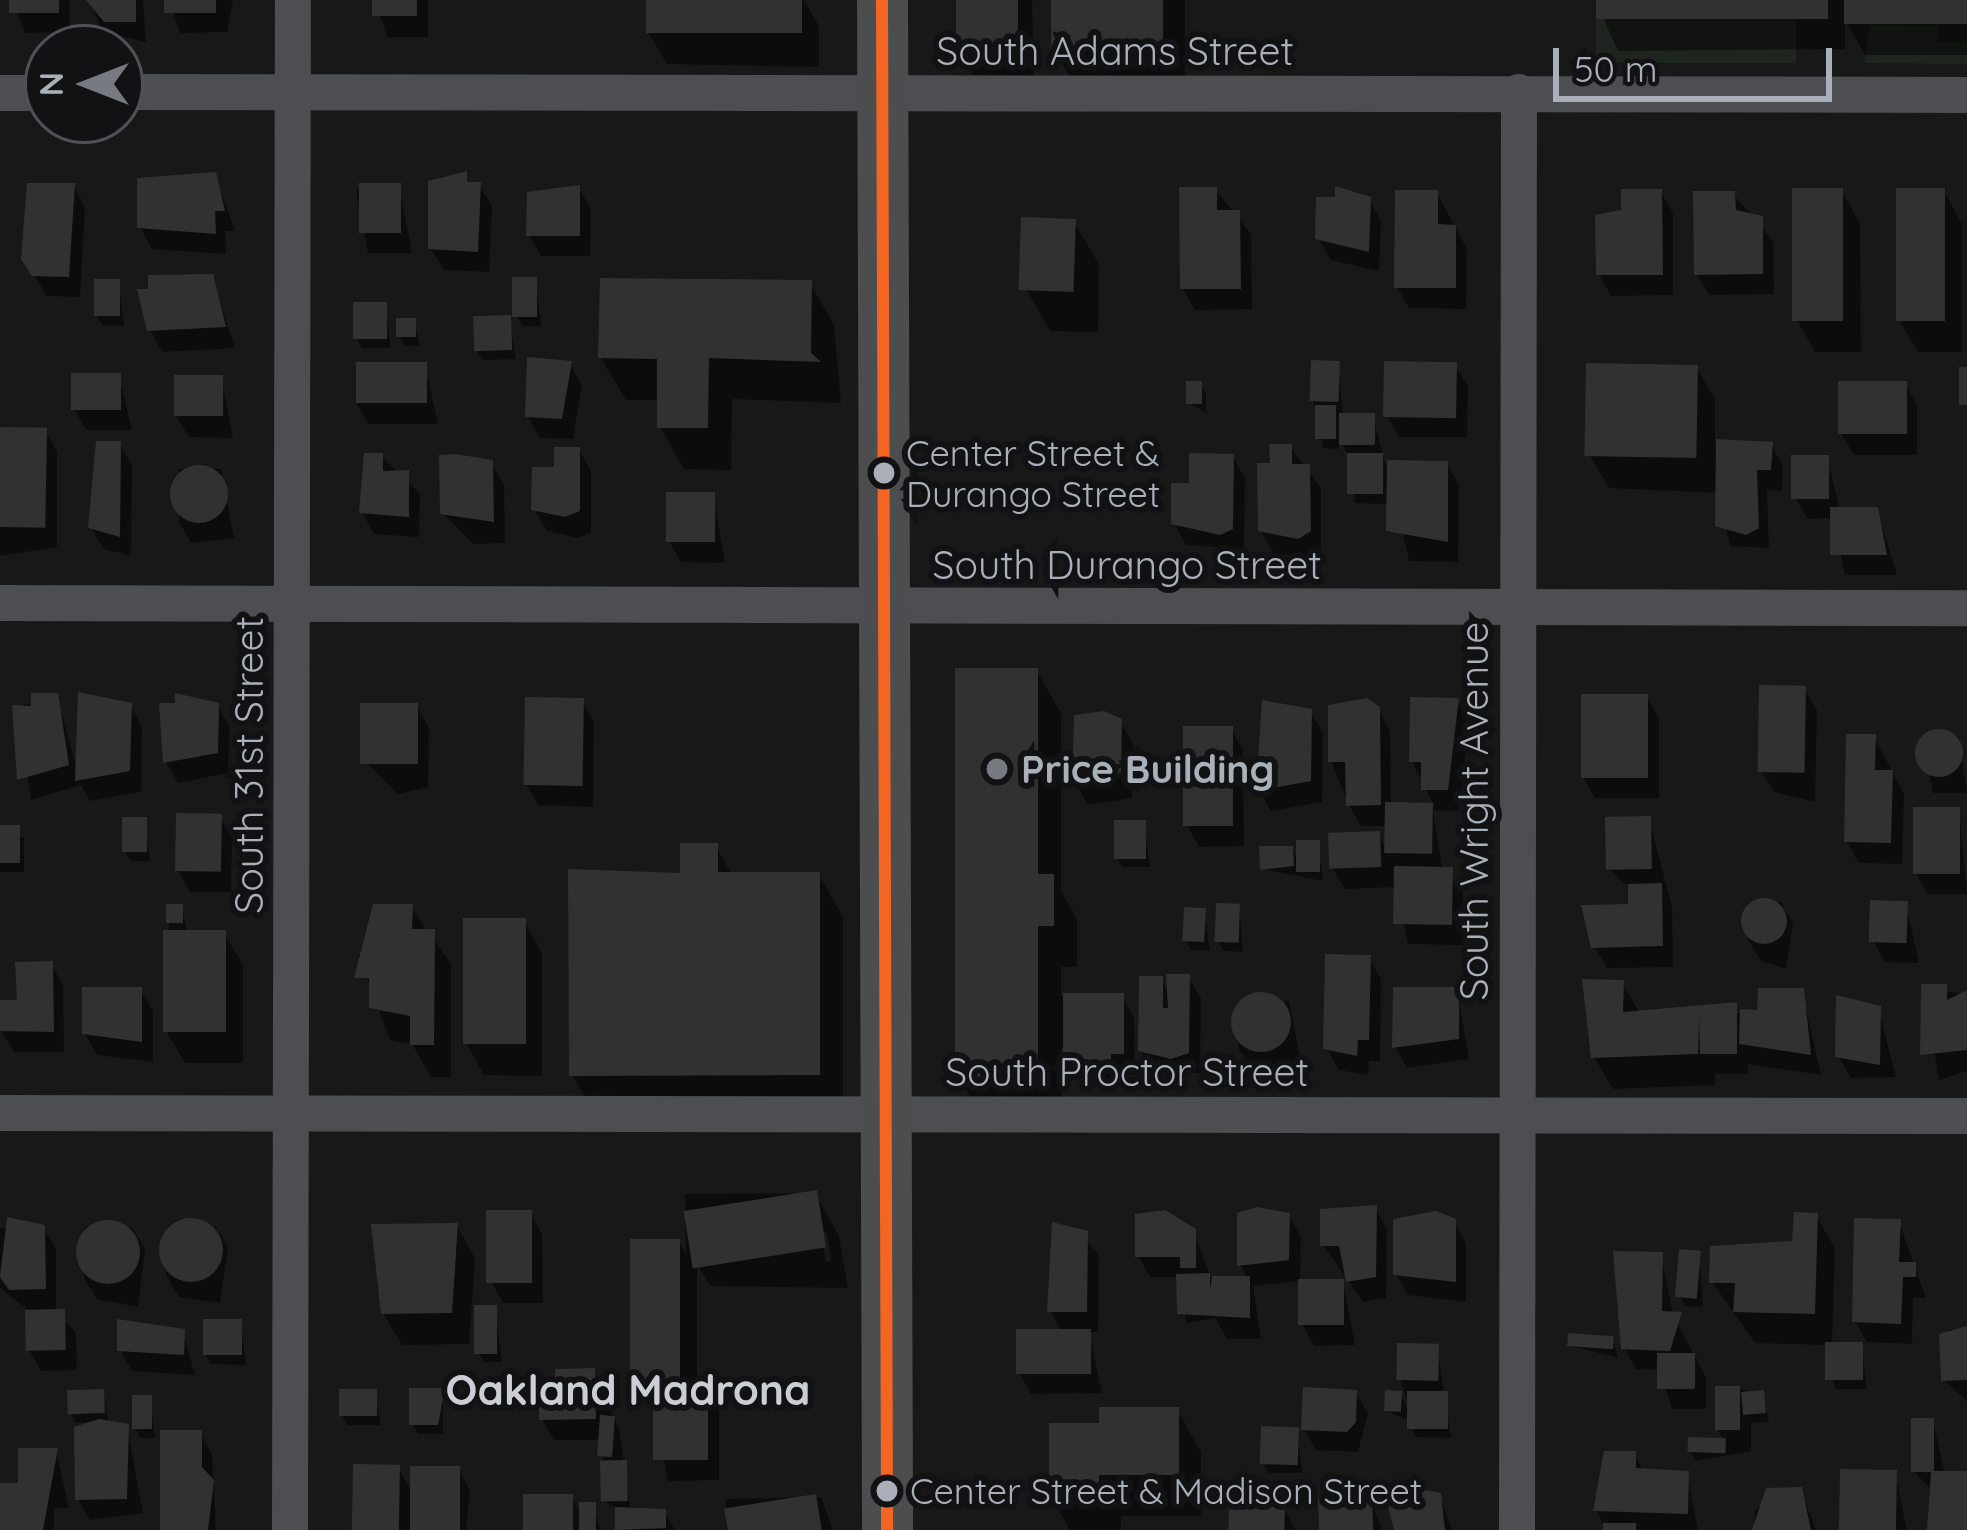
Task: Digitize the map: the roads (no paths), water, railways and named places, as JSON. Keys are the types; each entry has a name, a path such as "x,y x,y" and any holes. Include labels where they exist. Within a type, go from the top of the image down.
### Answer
{"main road":[{"path":"882,0 880,607 888,1115 887,1530"}],"street":[{"name":"South 31st Street","path":"290,1530 293,0"},
{"name":"South Adams Street","path":"144,92 1967,95"},
{"name":"South Wright Avenue","path":"1517,1530 1519,92"},
{"name":"South Durango Street","path":"0,603 1967,608"},
{"name":"South Proctor Street","path":"0,1113 1967,1116"}],"place":[{"name":"Center Street & Durango Street","path":"884,473"},
{"name":"Price Building","path":"997,769"},
{"name":"Center Street & Madison Street","path":"887,1491"}],"district":[{"name":"Oakland Madrona","path":"628,1390"}]}
